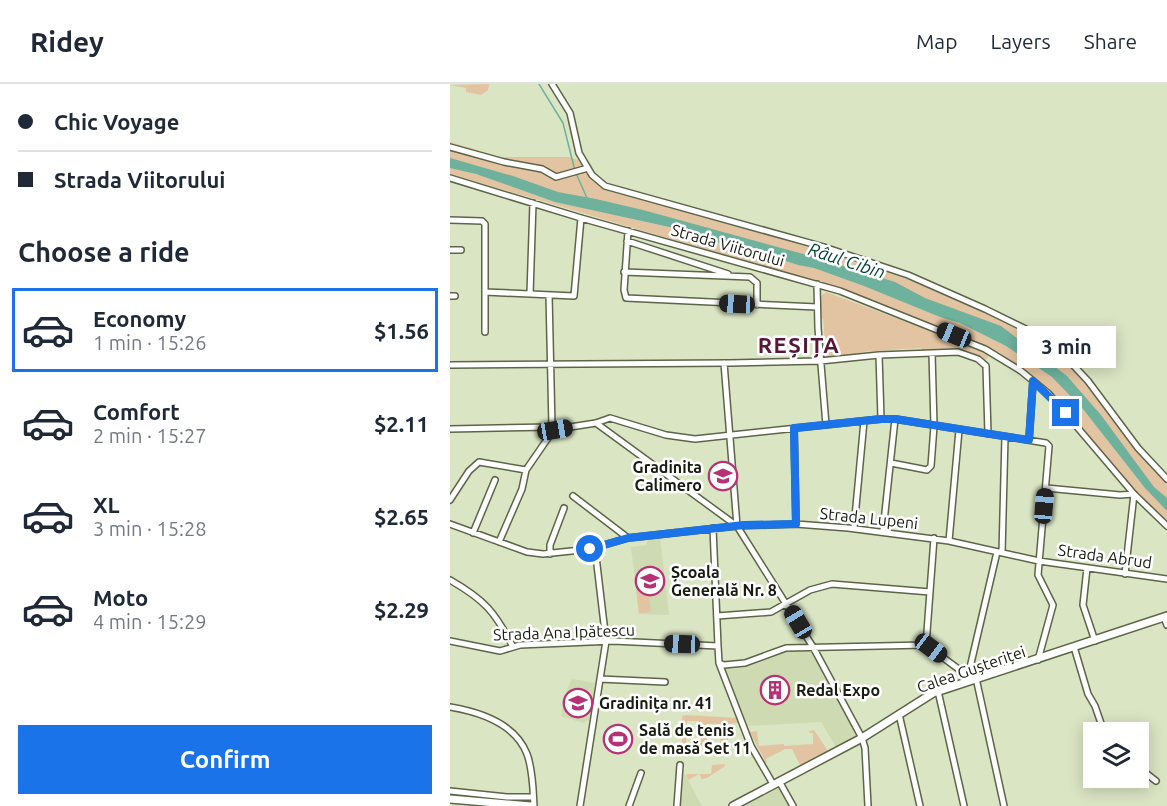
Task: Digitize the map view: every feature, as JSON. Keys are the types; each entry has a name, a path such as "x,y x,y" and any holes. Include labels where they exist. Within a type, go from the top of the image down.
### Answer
{"main road":[{"name":"Calea Gușteriței","path":"733,806 862,738 922,698 971,678 1038,660 1166,616"},
{"path":"450,799 532,806"}],"street":[{"path":"552,84 570,113 579,153 597,180 605,186 815,245 908,275 1034,333 1074,366 1088,381 1138,448 1167,479"},
{"path":"450,147 504,162 542,169 556,177 588,168"},
{"name":"Strada Viitorului","path":"450,178 581,218 817,284 867,300 973,343 1007,361 1062,408 1134,494 1167,526"},
{"path":"530,294 533,203"},
{"path":"485,292 574,296 581,218"},
{"path":"450,220 484,222 485,332"},
{"path":"628,231 624,272 624,295 628,299 817,307"},
{"path":"627,241 735,276"},
{"path":"450,250 461,250"},
{"name":"Strada Viitorului","path":"624,272 750,277 757,281 757,304"},
{"path":"817,284 820,360 826,424"},
{"path":"499,542 522,489 526,470 552,429 549,295"},
{"path":"450,365 724,363 958,352 978,359 986,366 988,434"},
{"path":"891,463 930,469 934,426 932,353"},
{"path":"879,355 881,419"},
{"path":"724,363 737,526"},
{"path":"1029,440 1033,381"},
{"path":"450,429 552,429 615,418 654,432 686,439 895,419 1046,443 1049,446 1038,575 1053,605 1038,660"},
{"path":"884,531 895,419"},
{"path":"854,528 864,421"},
{"path":"596,423 737,526 813,647 862,738 866,751 868,806"},
{"path":"794,428 796,524"},
{"path":"949,540 959,430"},
{"path":"1004,806 971,678 1000,552 1005,437"},
{"path":"450,500 469,471 479,462 526,470"},
{"path":"473,533 495,480"},
{"path":"1046,488 1120,495 1134,494 1125,574"},
{"path":"573,496 628,538"},
{"path":"550,554 550,545 564,508"},
{"name":"Strada Lupeni","path":"450,524 532,553 550,554 595,548 628,538 713,528 796,524 884,531 949,540 1039,561"},
{"path":"713,528 719,663 751,746 793,806"},
{"path":"926,645 934,538"},
{"path":"580,806 606,641 595,548"},
{"name":"Strada Abrud","path":"1039,561 1167,579"},
{"path":"1087,568 1083,605 1095,640"},
{"path":"450,580 494,613 513,647"},
{"path":"717,616 767,613 810,590 832,584 930,592"},
{"path":"1166,616 1167,625"},
{"name":"Strada Ana Ipătescu","path":"450,641 500,651 520,645 606,641 718,646"},
{"path":"719,663 739,664 782,649 926,645 971,678"},
{"path":"1074,647 1088,694 1101,722"},
{"path":"600,679 665,682"},
{"path":"938,691 964,806"},
{"path":"450,707 484,715 513,733 526,753 533,797 532,806"},
{"path":"899,714 920,806"},
{"path":"677,806 680,765"},
{"path":"629,806 641,773"},
{"path":"1149,776 1156,781"},
{"path":"450,791 533,797"}],"shaded area":[{"path":"489,84 488,90 481,95 466,92 466,88 450,85"},
{"path":"450,142 501,157 569,157 578,160 594,178 612,188 843,256 950,295 1040,341 1087,382 1152,464 1167,478 1167,523 1109,463 1059,400 1000,353 834,287 450,174"},
{"path":"826,292 989,355 985,362 971,355 922,351 921,348 861,352 860,355 826,356 823,344 825,343 823,319 821,318 821,296"},
{"name":"Școala Generală Nr. 8","path":"660,537 669,615 639,614 631,547 647,545 647,539"},
{"path":"648,587 651,612 639,613 636,589"},
{"path":"810,650 857,737 836,747 821,722 747,726 723,669 742,668 782,651"},
{"name":"Gradinița nr. 41","path":"572,679 595,683 590,719 583,723 561,716 567,689"},
{"path":"682,716 737,718 740,723 727,724 728,746 720,747 720,724 707,724 707,746 699,746 699,721 687,721 686,746 682,746"},
{"path":"814,730 828,751 800,765 792,749 785,749 766,759 767,763 764,764 762,761 764,759 751,734 748,735 750,732 757,731 759,746 813,744 813,733 809,731"},
{"path":"725,764 707,778 702,779 699,774 711,774 712,765"},
{"path":"685,774 702,806 680,806 681,777"},
{"path":"686,774 699,774 688,780"},
{"path":"780,786 791,806 742,806"}],"water":[{"path":"450,158 558,192 643,210 818,258 895,282 925,298 1001,326 1067,376 1101,415 1154,487 1167,498 1167,511 1145,488 1083,409 1052,377 1006,346 960,323 814,268 752,250 697,238 674,228 555,202 476,174 450,168"}],"waterway":[{"path":"539,84 563,123 575,171 587,198"}],"place":[{"name":"Gradinita Calimero","path":"723,476"},
{"name":"Școala Generală Nr. 8","path":"650,581"},
{"name":"Redal Expo","path":"775,690"},
{"name":"Gradinița nr. 41","path":"578,703"},
{"name":"Sală de tenis de masă Set 11","path":"618,739"}],"district":[{"name":"REȘIȚA","path":"799,344"}],"route":[{"path":"590,549 628,538 744,525 796,524 794,428 895,419 1029,440 1033,381 1049,394 1066,413"}],"water label":[{"name":"Râul Cibin","path":"847,260"}]}
